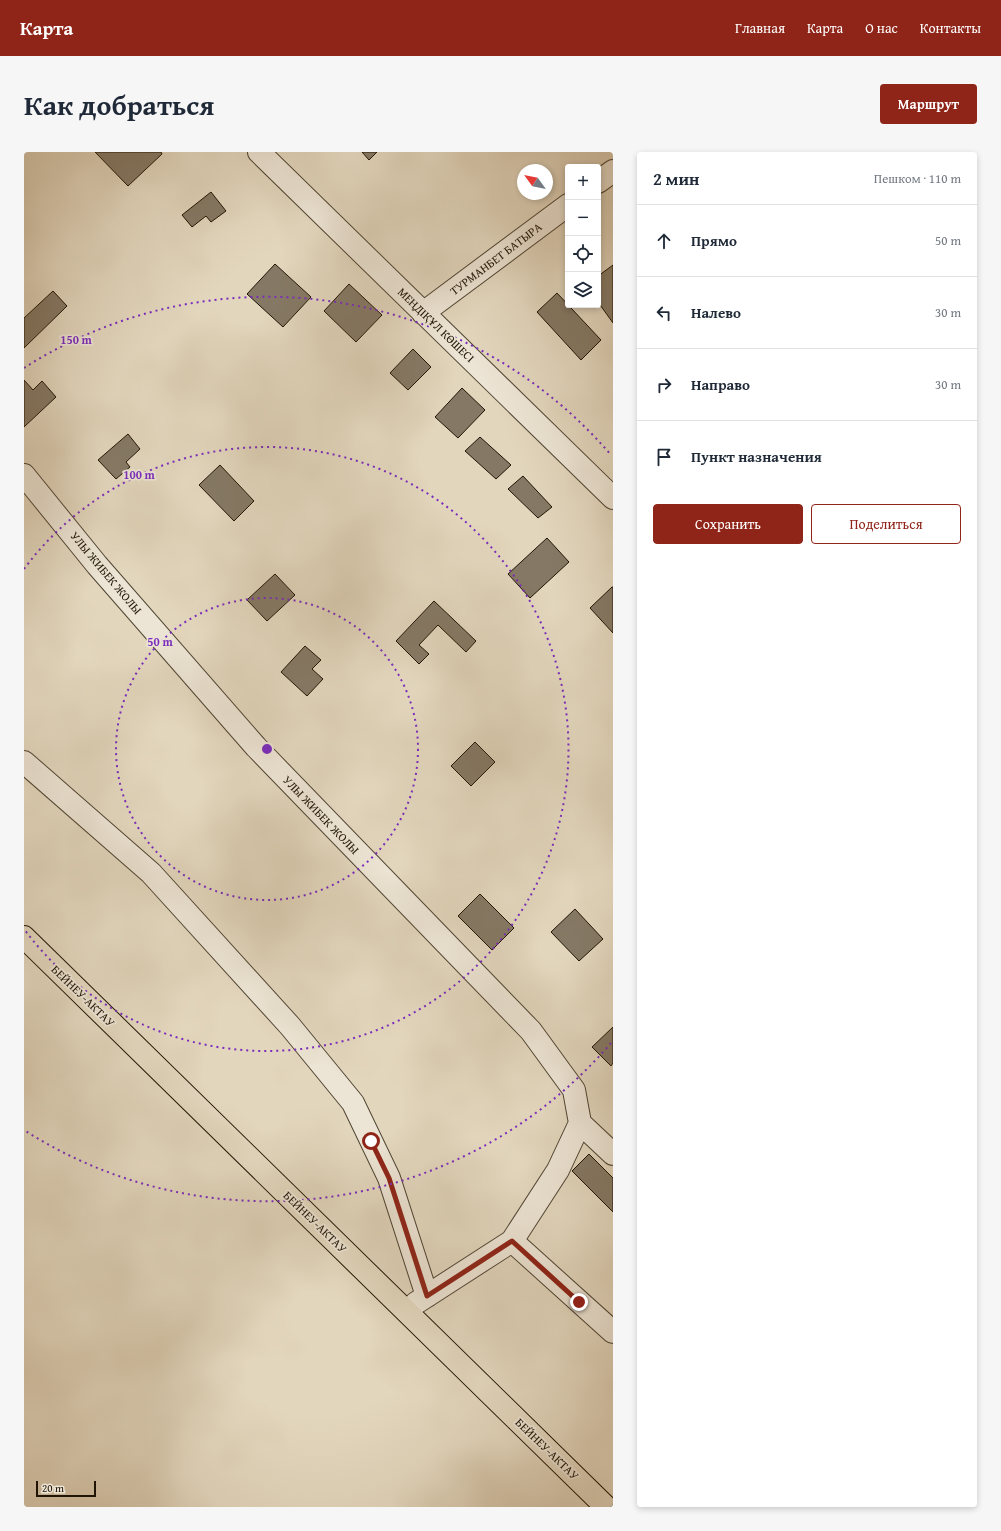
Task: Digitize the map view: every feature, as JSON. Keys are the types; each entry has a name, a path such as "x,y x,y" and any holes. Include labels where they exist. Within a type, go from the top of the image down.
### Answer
{"highway":[{"name":"БЕЙНЕУ-АКТАУ","path":"24,938 606,1507"}],"street":[{"name":"МЕҢДІҚҰЛ КӨШЕСІ","path":"259,152 613,498"},
{"path":"601,180 613,171"},
{"name":"ТУРМАНБЕТ БАТЫРА","path":"423,312 565,207"},
{"name":"УЛЫ ЖИБЕК ЖОЛЫ","path":"24,475 97,565 256,747 531,1031 574,1090 580,1122"},
{"path":"24,762 151,873 290,1026 353,1103 389,1178 427,1296"},
{"path":"405,1310 512,1241 558,1170 580,1122 613,1154"},
{"path":"512,1241 613,1332"}],"building":[{"path":"95,152 161,152 162,154 128,186"},
{"path":"362,152 377,152 369,160"},
{"path":"211,192 226,211 211,222 206,216 192,227 182,215"},
{"path":"275,264 311,297 283,327 247,294"},
{"path":"613,265 613,323 601,306 601,274"},
{"path":"349,284 382,315 356,342 324,311"},
{"path":"53,291 67,306 24,348 24,318"},
{"path":"557,293 565,302 565,308 571,308 601,340 581,360 537,312"},
{"path":"413,349 431,367 408,390 390,373"},
{"path":"24,380 33,390 42,381 56,397 24,427"},
{"path":"462,388 485,410 458,438 435,417"},
{"path":"128,434 140,449 126,462 130,467 116,479 98,460"},
{"path":"480,437 511,465 496,479 465,451"},
{"path":"220,465 254,501 234,521 199,485"},
{"path":"523,476 552,507 538,518 508,489"},
{"path":"547,538 569,562 530,598 508,574"},
{"path":"275,574 295,595 267,621 247,600"},
{"path":"613,587 613,633 590,608"},
{"path":"434,601 476,641 466,652 438,625 419,645 429,654 419,664 396,641"},
{"path":"305,646 321,660 312,669 323,679 307,696 281,672"},
{"path":"475,742 495,762 471,786 451,766"},
{"path":"480,894 514,928 492,950 458,916"},
{"path":"575,909 603,939 579,961 551,932"},
{"path":"613,1027 613,1063 611,1066 592,1047"},
{"path":"589,1154 613,1178 613,1212 572,1171"}],"route":[{"path":"371,1141 389,1178 427,1296 512,1241 579,1302"}]}
